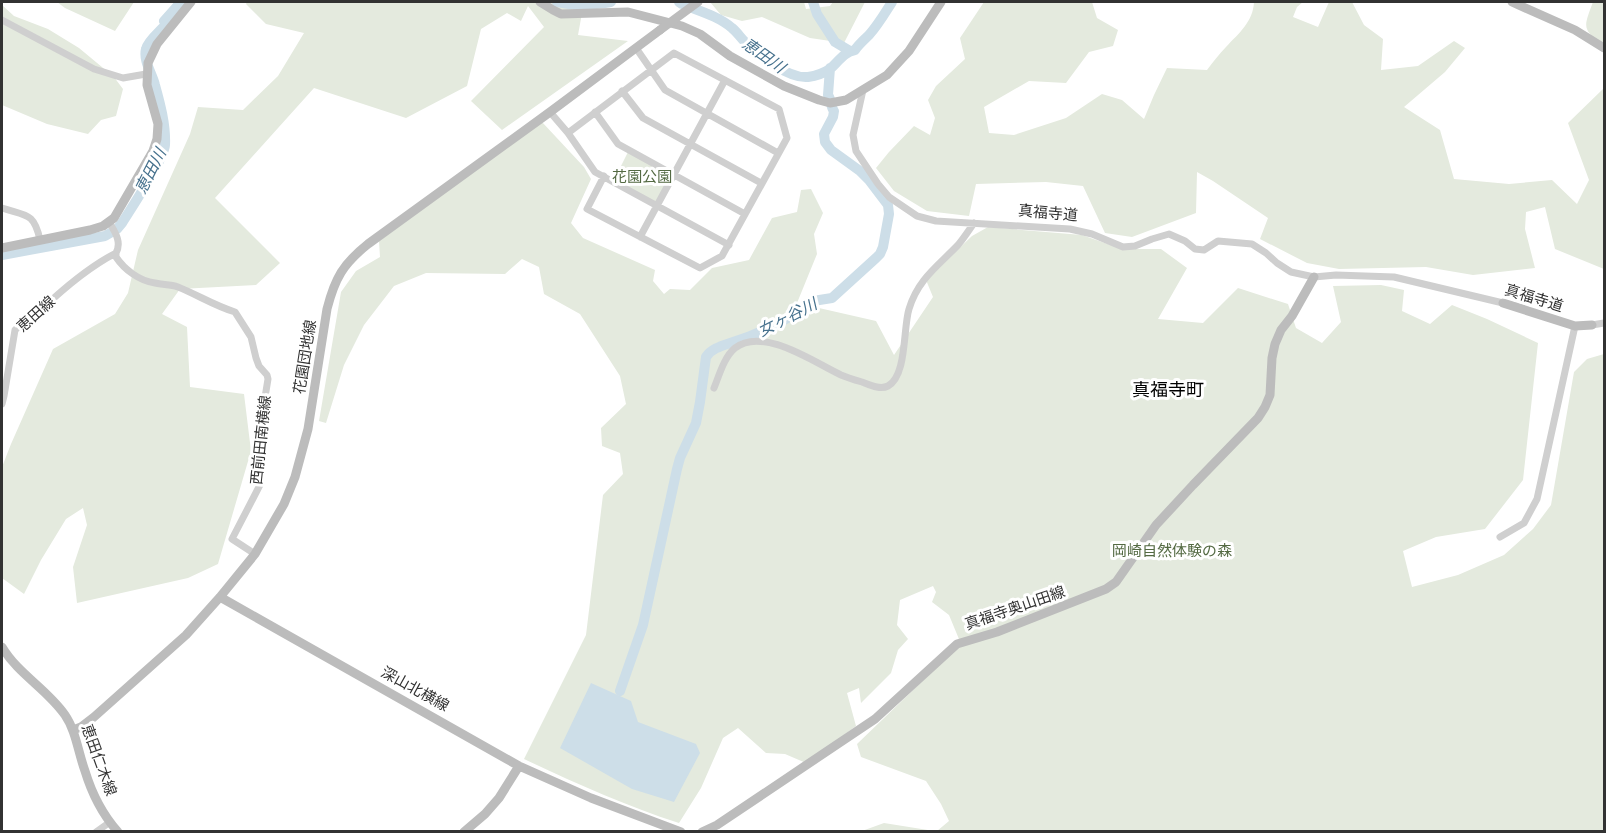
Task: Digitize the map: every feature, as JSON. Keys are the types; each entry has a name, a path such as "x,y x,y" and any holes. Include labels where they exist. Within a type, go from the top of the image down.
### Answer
{"street":[{"path":"2,248 90,230 110,223 114,218 157,139 158,124 148,92 146,74 149,60 157,44 191,2"},
{"path":"540,2 561,14 628,12 682,26 700,34 730,56 784,86 825,102 841,102 887,75 909,51 941,2"},
{"name":"花園団地線","path":"73,730 81,727 121,694 186,634 255,554 284,504 295,477 308,429 327,309 342,269 354,255 698,2"},
{"path":"1512,2 1526,4 1605,48"},
{"path":"2,20 94,69 123,78 146,74"},
{"path":"636,48 665,90 778,153"},
{"path":"568,133 674,53 779,109 787,138 722,256 700,268 587,209 604,176"},
{"path":"640,237 725,80"},
{"name":"真福寺道","path":"863,90 853,135 856,151 889,197 916,216 936,221 1070,228 1123,247 1135,246 1152,238 1169,234 1185,241 1195,249 1204,250 1218,242 1252,244 1291,272 1314,277 1336,275 1394,277 1503,303 1575,326 1592,325"},
{"path":"622,91 643,118 761,183"},
{"path":"550,112 568,133 595,172 729,245"},
{"path":"595,112 618,144 745,214"},
{"path":"2,208 32,219 38,229 40,240"},
{"path":"110,223 119,245 116,253"},
{"path":"714,388 732,351 741,344 752,342 768,342 785,347 843,376 870,385 883,388 891,384 901,369 909,307 922,281 959,244 974,223"},
{"name":"西前田南横線","path":"116,253 120,264 144,281 170,285 221,308 236,312 251,337 259,366 268,379 260,428 260,485 232,539 255,554"},
{"name":"恵田線","path":"2,404 15,330 40,312 50,300 76,280 116,253"},
{"name":"真福寺奥山田線","path":"702,831 717,825 875,719 957,644 997,632 1106,590 1116,582 1156,525 1258,418 1270,394 1275,344 1281,330 1314,277"},
{"path":"1592,325 1605,324"},
{"path":"1500,537 1524,522 1537,499 1575,326"},
{"name":"深山北横線","path":"220,597 519,766"},
{"name":"恵田仁木線","path":"2,647 10,659 64,714 73,730 94,797 118,831"},
{"path":"464,831 500,798 519,766 591,798 667,828 681,831"},
{"path":"96,831 110,822"}],"green space":[{"path":"57,2 134,2 115,31"},
{"path":"247,2 584,2 578,35 628,41 502,130 471,101 544,27 528,6 521,21 507,13 481,29 467,86 406,118 314,88 215,198 280,263 256,285 180,289 162,314 187,327 190,387 244,394 251,451 218,564 188,578 77,603 73,567 87,525 83,508 66,519 24,594 2,578 2,467 53,349 115,314 128,293 138,250 190,134 198,107 243,110 278,76 304,33 266,24 246,4"},
{"path":"710,2 804,2 806,9 830,6 833,2 865,2 844,43 810,38 762,17 742,21 721,15"},
{"path":"984,2 1092,2 1097,18 1118,30 1113,46 1089,52 1066,83 1029,81 984,107 989,133 1014,135 1066,118 1102,94 1122,100 1144,119 1167,68 1207,70 1244,27 1251,16 1254,2 1303,2 1297,7 1293,17 1318,27 1329,2 1352,2 1364,25 1383,39 1381,70 1418,66 1454,41 1465,48 1445,72 1404,107 1440,130 1454,179 1509,184 1552,180 1577,204 1589,180 1568,123 1604,88 1604,269 1555,249 1545,207 1526,212 1525,229 1535,268 1473,275 1426,267 1339,269 1307,263 1260,239 1268,218 1197,172 1196,213 1132,237 1105,233 1083,186 1046,182 976,184 969,216 927,211 894,191 876,168 914,126 930,135 935,118 928,100 936,86 965,59 960,38"},
{"path":"1593,2 1604,2 1604,47 1586,28"},
{"path":"2,5 14,16 48,29 79,48 114,77 123,89 116,116 101,120 88,134 47,124 2,105"},
{"name":"岡崎自然体験の森","path":"542,122 584,167 591,179 571,223 583,238 655,270 653,281 664,294 670,289 690,290 712,268 749,260 772,218 797,212 801,190 811,189 823,213 814,234 817,254 797,303 876,321 894,355 933,297 926,280 972,236 988,227 1082,235 1122,249 1161,249 1187,268 1158,319 1203,323 1238,288 1288,304 1296,328 1322,343 1341,322 1333,286 1381,285 1404,290 1402,311 1430,324 1452,305 1538,343 1523,480 1485,529 1436,537 1403,551 1412,587 1458,575 1504,555 1533,529 1551,505 1574,372 1587,359 1604,354 1604,831 937,831 949,821 926,781 861,757 857,744 961,644 949,615 932,602 936,592 933,586 900,600 897,625 908,639 898,650 891,673 861,703 859,688 847,693 856,726 806,763 785,754 766,753 738,728 723,738 701,788 679,823 601,794 524,759 586,635 603,495 623,474 620,453 602,446 601,428 626,404 620,376 580,314 544,294 539,267 522,259 505,274 426,273 394,286 364,325 344,365 326,423 319,421 341,292 356,271 380,257 379,241"},
{"name":"花園公園","path":"628,152 671,174 656,203 614,180"},
{"path":"884,823 934,831 862,831"}],"shaded area":[{"path":"591,683 631,701 638,722 696,744 700,753 674,802 632,789 560,748"}],"waterway":[{"name":"恵田川","path":"2,255 105,236 122,223 154,172 165,145 162,114 145,54 146,49 166,24 164,21 181,2"},
{"name":"恵田川","path":"557,2 584,5 611,2"},
{"name":"恵田川","path":"679,2 727,24 774,65 800,77 808,77 828,70 844,55 855,50 892,2"},
{"path":"813,2 817,14 835,42 850,51"},
{"name":"女ヶ谷川","path":"620,691 643,625 680,458 696,423 706,357 716,348 771,327 813,301 832,298 876,258 883,247 889,214 888,205 869,180 831,150 825,142 824,134 834,111 828,95 830,68"}],"district":[{"name":"真福寺町","path":"1168,390"}]}
